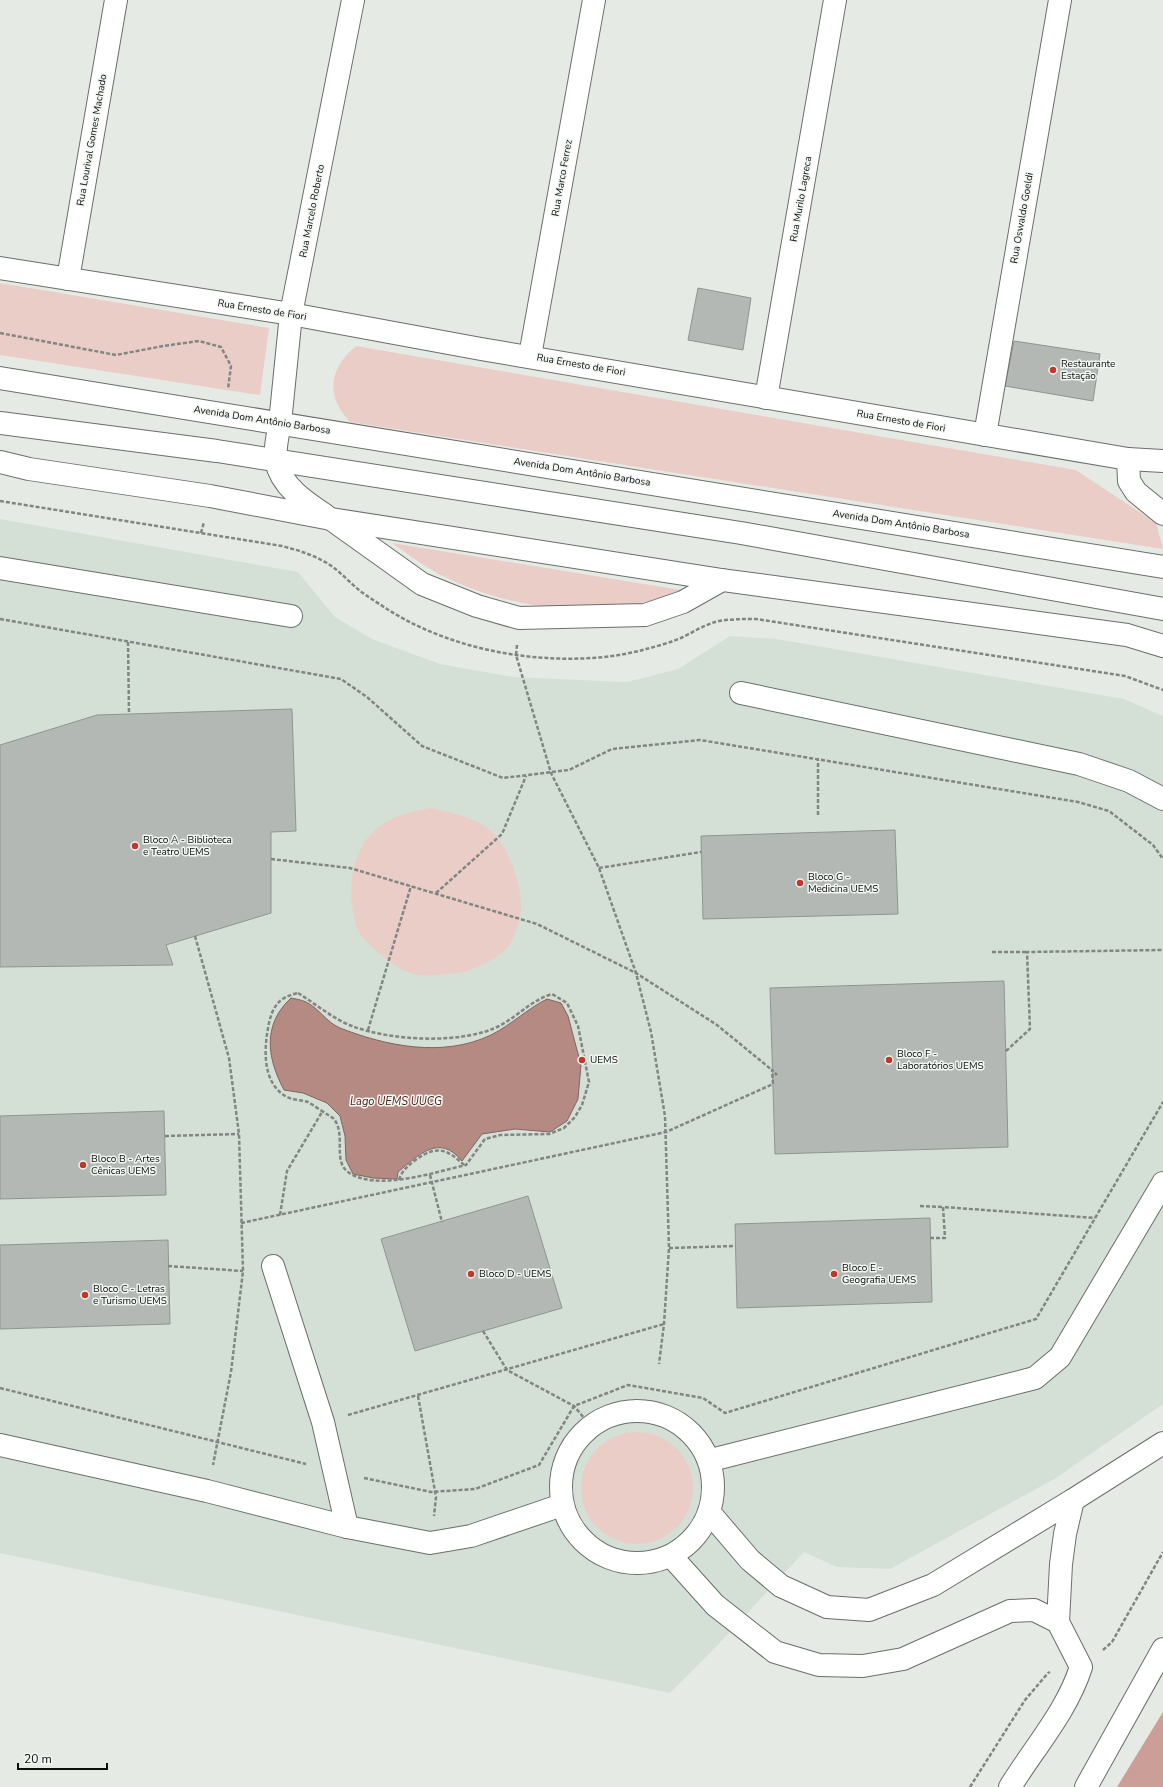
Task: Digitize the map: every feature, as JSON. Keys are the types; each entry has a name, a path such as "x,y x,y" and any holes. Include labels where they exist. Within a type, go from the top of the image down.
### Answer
{"main road":[{"name":"Rua Lourival Gomes Machado","path":"68,279 116,0"},
{"name":"Rua Marcelo Roberto","path":"276,460 291,314 353,0"},
{"name":"Rua Marco Ferrez","path":"530,356 594,0"},
{"name":"Rua Murilo Lagreca","path":"766,398 835,0"},
{"name":"Rua Oswaldo Goeldi","path":"985,435 1060,0"},
{"name":"Rua Ernesto de Fiori","path":"0,268 291,314 766,398 1128,459 1163,461"},
{"name":"Avenida Dom Antônio Barbosa","path":"0,378 1163,567"},
{"path":"0,423 276,460 741,533 1163,609"},
{"path":"1128,459 1129,481 1136,492 1163,514"},
{"path":"276,460 285,481 300,498 422,584 477,606 519,618 645,615 683,602 722,580"},
{"path":"0,462 29,469 210,496 330,520 722,580 1127,635 1163,646"},
{"path":"0,568 291,616"},
{"path":"1127,635 1163,631"},
{"path":"741,693 1079,764 1129,781 1163,799"},
{"path":"711,1460 1035,1378 1060,1357 1163,1183"},
{"path":"273,1266 323,1422 347,1527"},
{"path":"633,1412 664,1416 684,1425 700,1441 711,1460 709,1512 704,1526 690,1543 671,1556 638,1564 605,1556 578,1536 562,1505 561,1476 570,1448 590,1425 608,1417 633,1412"},
{"path":"709,1512 750,1560 781,1586 827,1607 869,1610 933,1585 1073,1500 1163,1443"},
{"path":"0,1444 207,1491 347,1527 430,1543 471,1536 562,1505"},
{"path":"1010,1787 1076,1684 1081,1667 1058,1622 1061,1564 1065,1534 1073,1500"},
{"path":"671,1556 715,1605 774,1652 819,1665 863,1666 903,1659 1010,1611 1034,1610 1058,1622"},
{"path":"1086,1787 1163,1649"}],"path":[{"path":"0,619 341,679 367,697 422,746 503,778 569,770 612,749 700,740 1078,802 1109,811 1153,845 1163,859"},
{"path":"128,642 129,714"},
{"path":"516,655 551,773 599,868 636,973 651,1032 665,1116 669,1248 664,1324 659,1364"},
{"path":"818,760 818,815"},
{"path":"436,894 502,834 526,776"},
{"path":"599,868 701,852"},
{"path":"271,859 350,868 538,924 636,973 717,1025 777,1075"},
{"path":"368,1030 411,886"},
{"path":"195,936 229,1058 239,1134 243,1271 231,1372 207,1491"},
{"path":"992,952 1163,950"},
{"path":"1006,1051 1030,1029 1027,952"},
{"path":"298,993 346,1023 368,1030 420,1040 474,1034 500,1025 540,997 552,994 567,1003 578,1026 589,1082 582,1105 575,1117 564,1128 549,1134 500,1135 485,1139 464,1165 430,1175 399,1180 376,1180 362,1178 348,1172 341,1163 339,1131 333,1119 322,1112 309,1102 287,1096 272,1083 267,1066 265,1044 271,1014 276,1005 285,996 298,993"},
{"path":"241,1223 666,1132 773,1084 772,1070"},
{"path":"0,1388 334,1471 435,1491 474,1489 539,1465 574,1406 628,1385 703,1398 725,1413 1036,1319 1163,1102"},
{"path":"280,1215 286,1171 322,1112"},
{"path":"165,1136 239,1134"},
{"path":"399,1180 402,1172 426,1152 436,1150 452,1154 464,1165"},
{"path":"430,1175 442,1222"},
{"path":"920,1206 943,1206 1095,1218"},
{"path":"930,1238 945,1238 943,1206"},
{"path":"669,1248 735,1246"},
{"path":"168,1266 243,1271"},
{"path":"323,1422 418,1396 664,1324"},
{"path":"483,1331 507,1370 574,1406 590,1425"},
{"path":"418,1396 436,1497 430,1543"}],"shaded area":[{"path":"0,283 269,328 260,395 0,355"},
{"path":"356,346 1076,470 1156,523 1163,549 350,422 342,412 337,402 334,392 334,382 340,364"},
{"name":"UEMS","path":"0,519 298,572 335,617 372,639 440,664 513,677 627,682 678,669 730,636 777,639 1124,699 1163,716 1163,1404 1056,1478 890,1569 837,1567 804,1552 713,1650 670,1693 0,1553"},
{"path":"392,543 687,591 626,605 595,608 565,608 534,605 504,599 474,590 445,577 424,565"},
{"path":"431,808 465,817 485,826 493,832 506,851 518,886 521,907 520,916 510,944 501,954 487,963 464,972 440,975 410,973 396,966 380,954 366,941 356,928 351,895 353,872 360,850 373,832 386,822 407,813"},
{"path":"637,1432 658,1436 677,1448 689,1467 693,1488 689,1509 677,1528 658,1540 637,1544 616,1540 597,1528 585,1509 581,1488 585,1467 597,1448 616,1436"},
{"path":"1163,1712 1163,1787 1117,1787"}],"water":[{"name":"Lago UEMS UUCG","path":"291,998 301,1000 311,1005 340,1028 376,1040 415,1047 434,1048 473,1042 491,1035 547,999 561,1003 568,1016 581,1065 578,1099 567,1121 550,1132 515,1129 482,1134 462,1161 454,1153 445,1149 437,1148 429,1150 421,1154 398,1172 397,1179 373,1178 353,1174 346,1160 345,1136 340,1116 327,1103 303,1093 284,1090 278,1078 271,1054 270,1042 275,1019"}],"building":[{"path":"698,288 751,298 743,350 688,340"},
{"name":"Restaurante Estação","path":"1014,341 1100,354 1093,401 1005,386"},
{"name":"Bloco A - Biblioteca e Teatro UEMS","path":"292,709 296,831 271,832 271,913 166,945 173,965 0,967 0,745 97,715"},
{"name":"Bloco G - Medicina UEMS","path":"895,830 898,914 703,919 701,836"},
{"name":"Bloco F - Laboratórios UEMS","path":"1004,981 1008,1147 775,1154 770,988"},
{"name":"Bloco B - Artes Cênicas UEMS","path":"164,1111 166,1195 0,1199 0,1116"},
{"name":"Bloco D - UEMS","path":"528,1196 562,1308 415,1351 381,1239"},
{"name":"Bloco E - Geografia UEMS","path":"930,1218 932,1302 737,1308 735,1224"},
{"name":"Bloco C - Letras e Turismo UEMS","path":"168,1240 170,1324 0,1329 0,1245"}],"place":[{"name":"Restaurante Estação","path":"1053,370"},
{"name":"Bloco A - Biblioteca e Teatro UEMS","path":"135,846"},
{"name":"Bloco G - Medicina UEMS","path":"800,883"},
{"name":"UEMS","path":"582,1060"},
{"name":"Bloco F - Laboratórios UEMS","path":"889,1060"},
{"name":"Bloco B - Artes Cênicas UEMS","path":"83,1165"},
{"name":"Bloco D - UEMS","path":"471,1274"},
{"name":"Bloco E - Geografia UEMS","path":"834,1274"},
{"name":"Bloco C - Letras e Turismo UEMS","path":"85,1295"}]}
